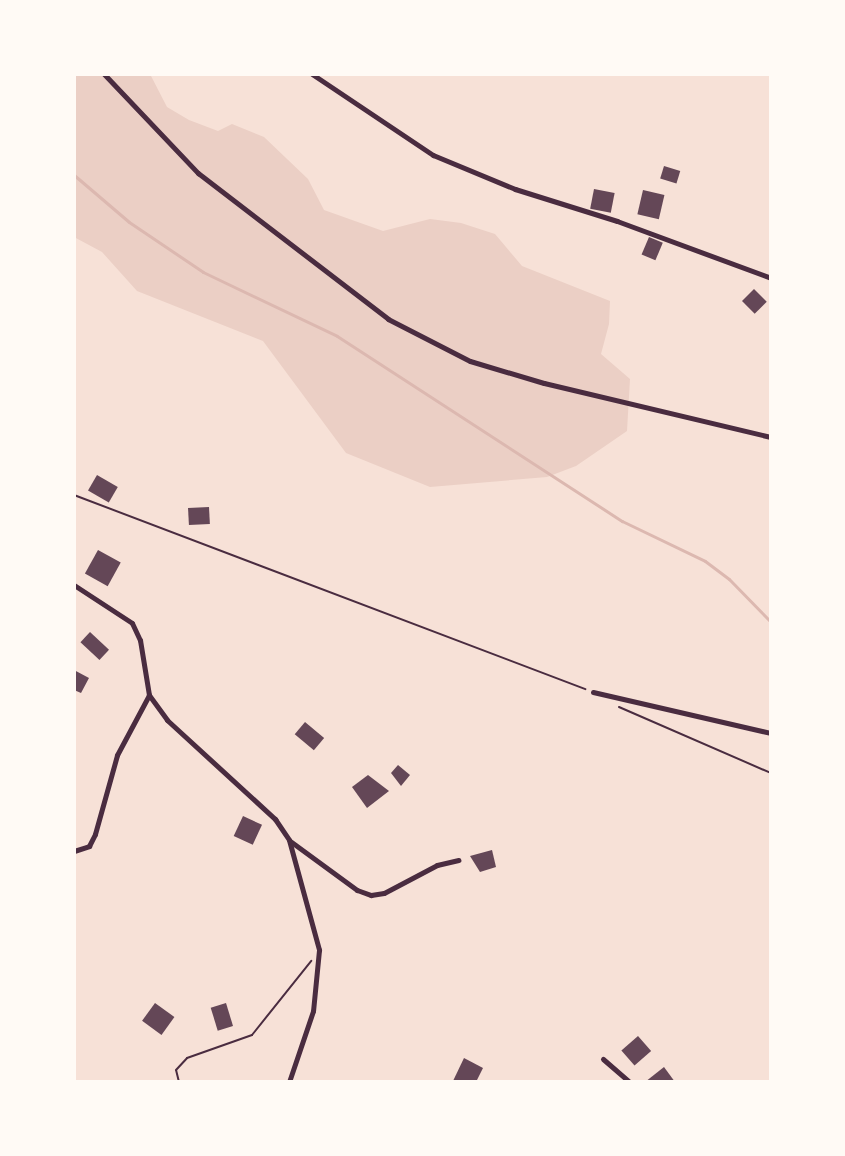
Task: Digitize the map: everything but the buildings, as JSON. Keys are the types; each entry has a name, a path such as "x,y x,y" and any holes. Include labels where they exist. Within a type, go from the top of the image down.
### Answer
{"street":[{"path":"104,74 198,173 401,326 470,361 544,383 771,437"},
{"path":"312,74 329,82 383,124 433,155 515,189 617,221 771,278"},
{"path":"74,585 132,623 140,640 149,695 167,720 275,819 289,840 319,950 313,1011 289,1082"},
{"path":"593,692 771,733"},
{"path":"74,851 89,846 95,834 117,755 149,695"},
{"path":"289,840 357,890 371,895 384,893 437,865 458,860"},
{"path":"603,1059 629,1082"}],"path":[{"path":"74,495 593,692"},
{"path":"619,706 771,773"},
{"path":"179,1082 176,1070 187,1058 252,1035 319,950"}],"shaded area":[{"path":"74,74 150,74 167,107 189,120 218,131 232,124 264,137 308,179 324,210 383,231 430,219 461,223 495,234 522,266 610,301 609,324 601,354 630,379 627,431 576,466 547,477 430,487 346,453 263,341 137,291 102,252 74,237"}],"waterway":[{"path":"74,175 129,222 203,272 337,336 622,521 705,561 729,579 771,622"}]}
